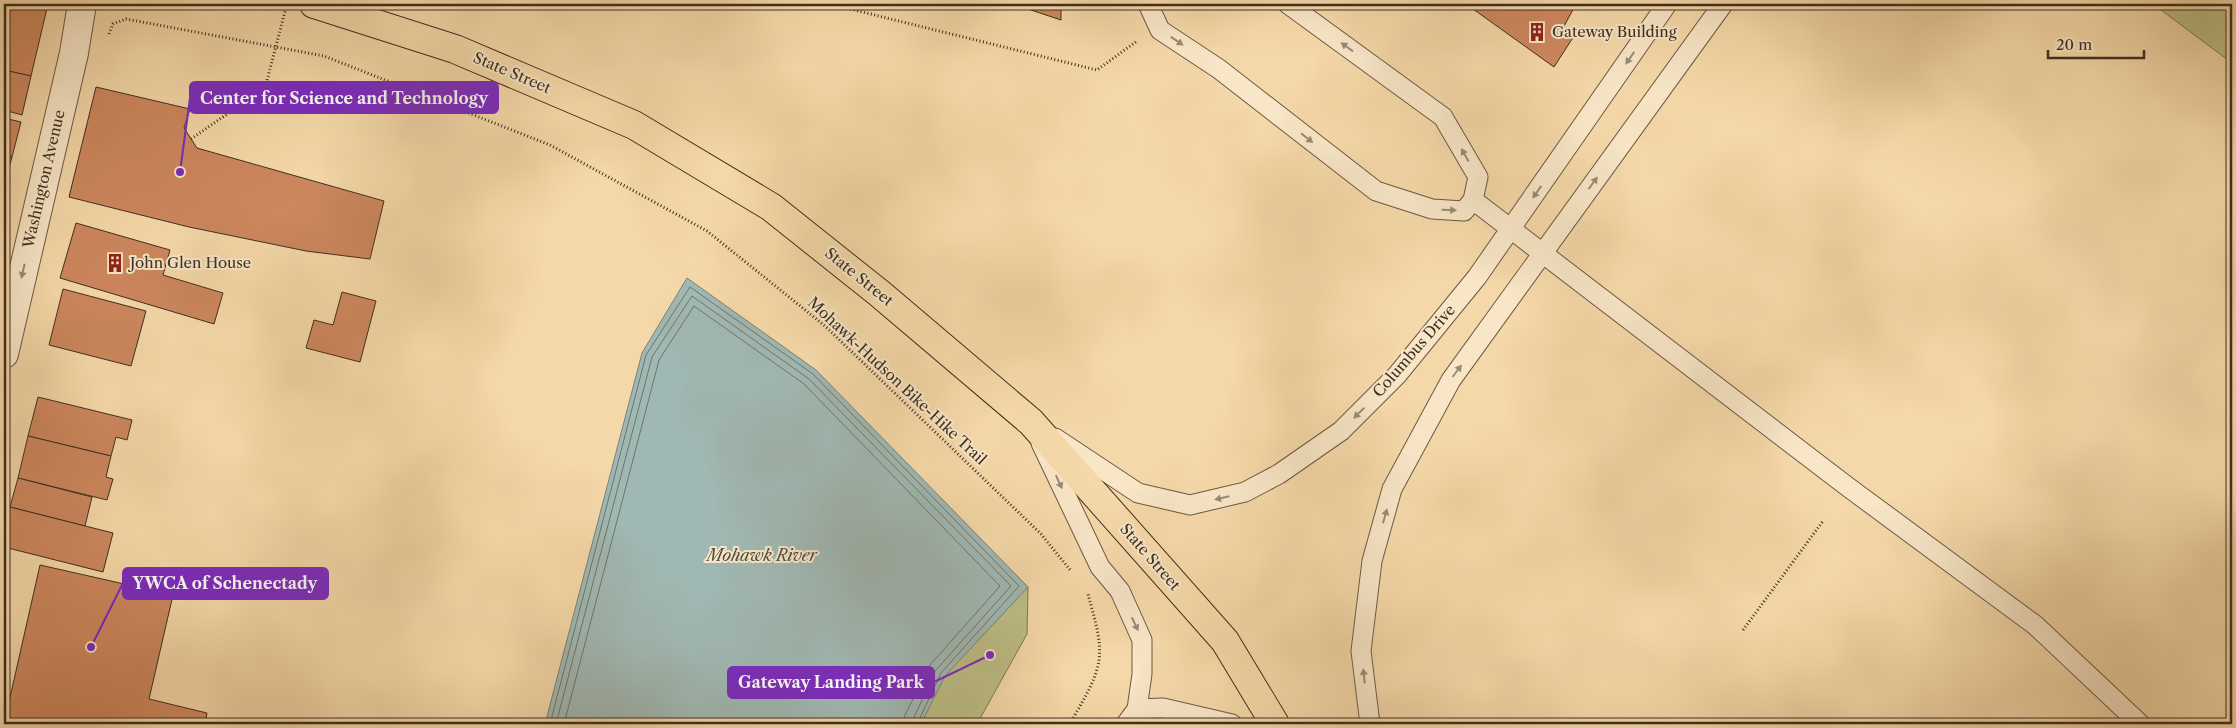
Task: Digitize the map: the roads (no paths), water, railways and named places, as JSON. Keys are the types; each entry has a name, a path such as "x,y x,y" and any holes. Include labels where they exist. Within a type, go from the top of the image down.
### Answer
{"main road":[{"name":"State Street","path":"314,4 455,49 634,125 771,207 879,292 1031,422 1224,641 1275,724"}],"street":[{"name":"Washington Avenue","path":"4,354 74,53 82,4"}],"lane":[{"path":"1152,11 1160,30 1219,69 1376,191 1432,210 1464,211 1473,200 1478,177 1443,117 1288,4"},
{"name":"Columbus Drive","path":"1031,422 1138,493 1190,505 1245,492 1279,474 1341,431 1397,375 1476,277 1511,230 1667,4"},
{"path":"1370,724 1361,651 1372,561 1392,489 1451,380 1723,4"},
{"path":"1473,200 1541,254 1848,487 2035,625 2140,724"},
{"path":"1031,422 1100,567 1120,591 1142,640 1142,674 1132,717 1163,708 1232,724"}],"water":[{"name":"Mohawk River","path":"687,278 816,370 1028,587 945,676 921,724 545,724 642,353"}],"place":[{"name":"Gateway Building","path":"1537,32"},
{"name":"Center for Science and Technology","path":"180,172"},
{"name":"John Glen House","path":"115,263"},
{"name":"YWCA of Schenectady","path":"91,647"},
{"name":"Gateway Landing Park","path":"990,655"}]}
